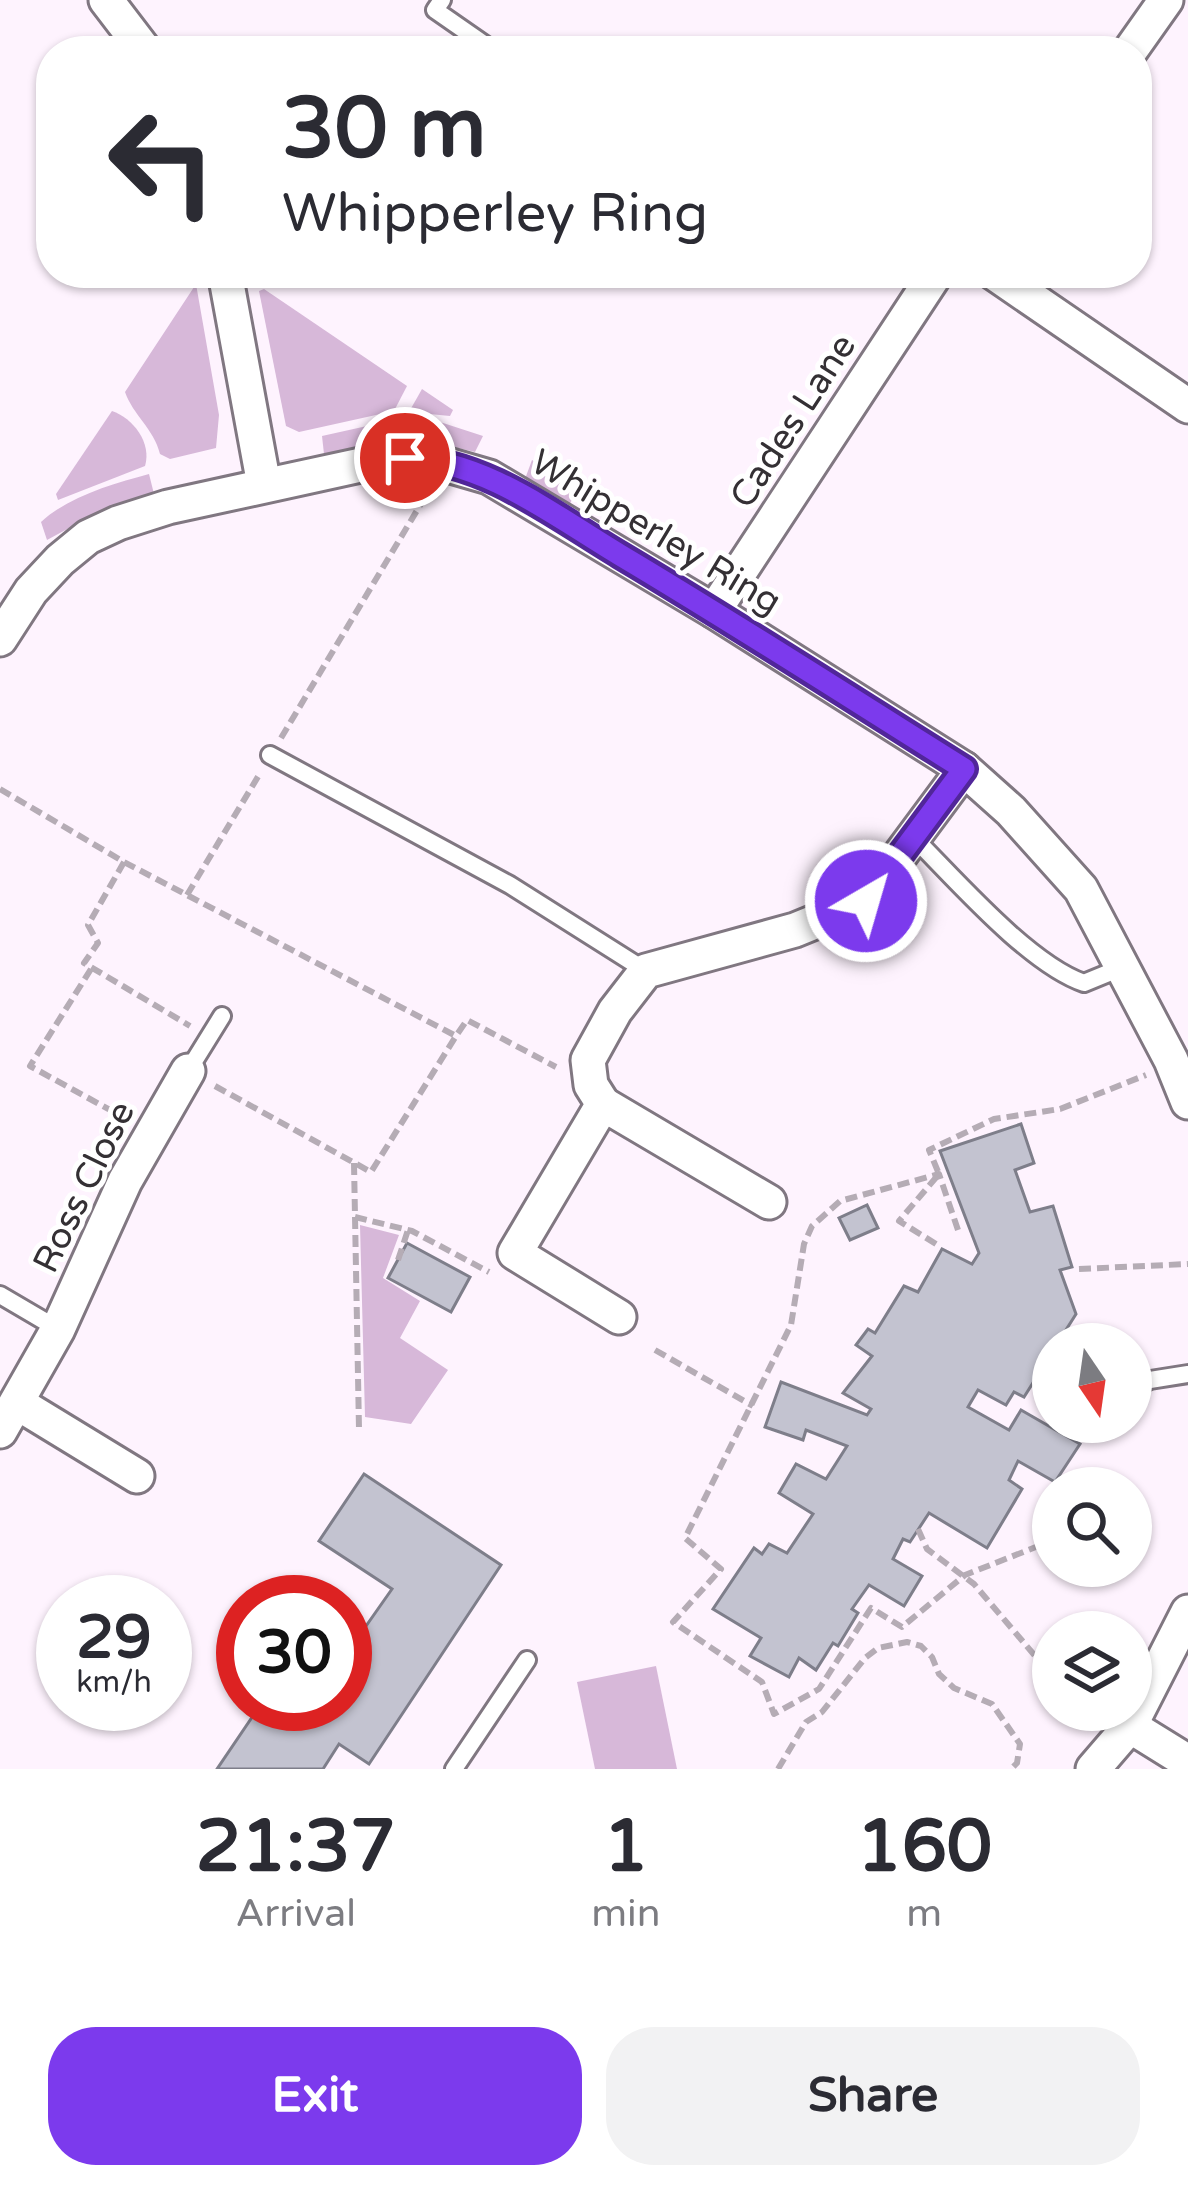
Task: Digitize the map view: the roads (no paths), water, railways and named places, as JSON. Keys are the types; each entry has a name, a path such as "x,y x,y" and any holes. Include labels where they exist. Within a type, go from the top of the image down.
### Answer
{"street":[{"path":"106,0 134,36"},
{"path":"1141,36 1166,0"},
{"path":"228,288 264,485"},
{"name":"Cades Lane","path":"714,611 926,288"},
{"path":"1016,288 1188,406"},
{"name":"Whipperley Ring","path":"0,639 31,591 88,537 168,507 405,458 445,463 489,477 714,611 964,769 1011,811 1081,890 1124,966 1188,1102"},
{"path":"619,1317 515,1253 597,1095 588,1060 615,1011 646,971 795,930 866,901 964,769"},
{"name":"Ross Close","path":"137,1476 9,1417 58,1329 125,1181 188,1071"},
{"path":"597,1095 769,1202"},
{"path":"1152,1683 1188,1612"},
{"path":"1093,1769 1126,1731"},
{"path":"1138,1731 1188,1762"}],"lane":[{"path":"442,0 435,10 472,36"},
{"path":"270,755 510,885 646,971"},
{"path":"915,839 1003,926 1068,977 1084,983 1124,966"},
{"path":"188,1071 222,1016"},
{"path":"0,1295 58,1329"},
{"path":"1152,1379 1188,1373"},
{"path":"454,1769 527,1660"}]}
